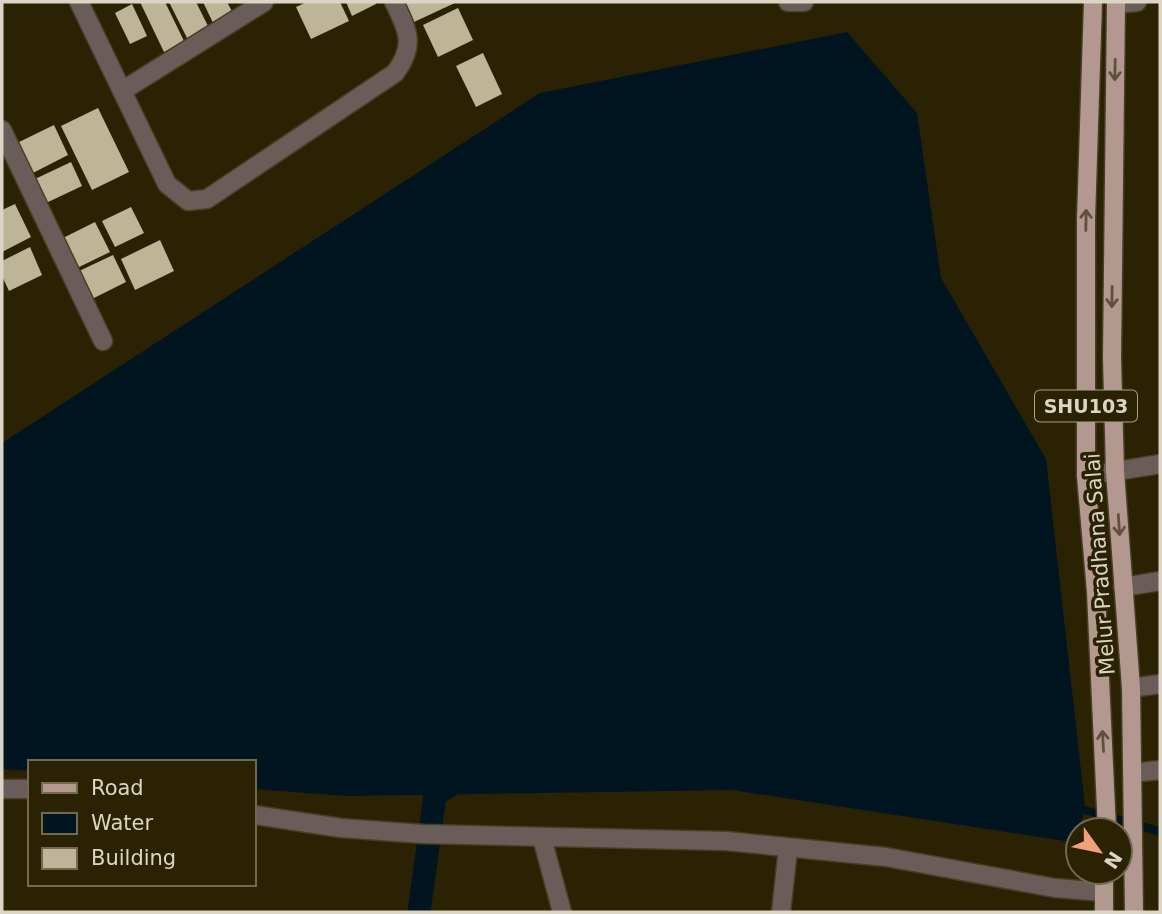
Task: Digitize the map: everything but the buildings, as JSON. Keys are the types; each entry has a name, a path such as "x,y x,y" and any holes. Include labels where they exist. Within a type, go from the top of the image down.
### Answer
{"main road":[{"name":"Melur Pradhana Salai","path":"1093,2 1086,219 1086,476 1107,816"},
{"name":"Melur Pradhana Salai","path":"1116,3 1112,358 1115,471 1132,688 1131,822 1134,912"},
{"path":"1103,886 1104,912"}],"street":[{"path":"79,2 167,184 188,201 206,199 395,73 405,59 409,43 394,2"},
{"path":"122,91 264,2"},
{"path":"788,2 804,2"},
{"path":"1116,3 1137,2"},
{"path":"2,130 103,341"},
{"path":"1086,476 1160,464"},
{"path":"1123,587 1160,581"},
{"path":"1132,688 1160,684"},
{"path":"1132,774 1160,770"},
{"path":"2,789 28,789"},
{"path":"256,815 341,828 542,838 726,841 886,857 1055,888 1103,892"},
{"path":"542,838 562,912"},
{"path":"781,912 788,849"}],"water":[{"path":"847,32 917,113 941,278 1046,459 1085,806 1121,816 1064,816 1064,841 732,790 347,796 256,789 256,760 28,760 28,771 2,769 2,443 540,93"},
{"path":"1134,820 1160,827 1160,841 1159,836 1134,829"}],"waterway":[{"path":"419,912 435,795 462,778"}]}
